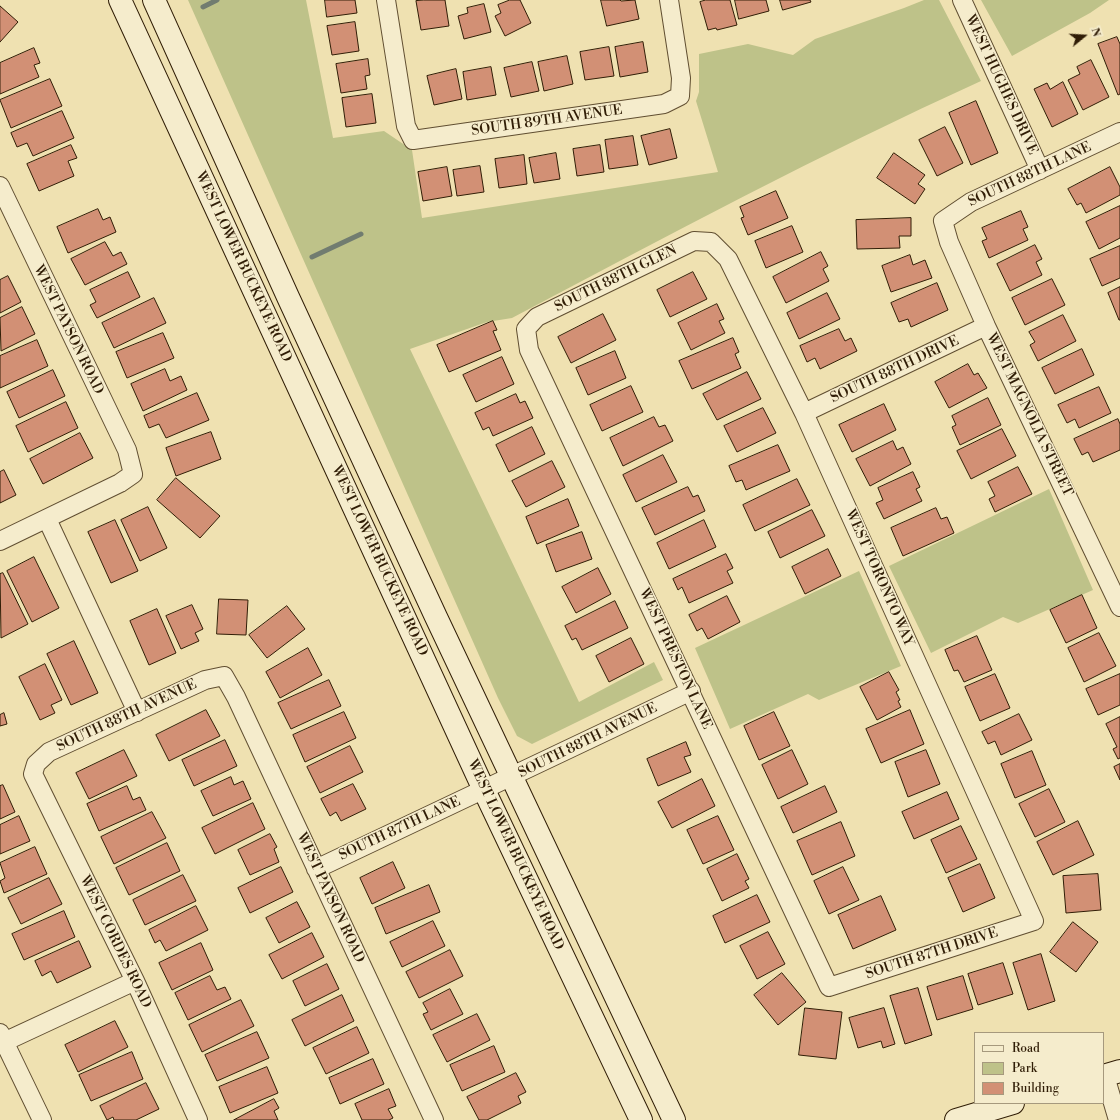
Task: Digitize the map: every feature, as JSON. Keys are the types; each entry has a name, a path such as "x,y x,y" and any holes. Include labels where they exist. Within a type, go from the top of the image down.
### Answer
{"main road":[{"name":"WEST LOWER BUCKEYE ROAD","path":"120,0 484,790 641,1120"},
{"name":"WEST LOWER BUCKEYE ROAD","path":"154,0 288,297 512,778 674,1120"},
{"path":"956,1120 1010,1104"}],"street":[{"name":"SOUTH 89TH AVENUE","path":"386,0 406,126 413,140 664,104 680,96 681,78 669,0"},
{"name":"WEST HUGHES DRIVE","path":"962,0 1040,170"},
{"name":"SOUTH 88TH LANE","path":"943,221 970,202 1120,132"},
{"name":"WEST PAYSON ROAD","path":"0,186 127,450 133,474 120,483 47,519"},
{"name":"WEST MAGNOLIA STREET","path":"943,221 950,242 986,326 1120,607"},
{"name":"SOUTH 88TH GLEN","path":"526,329 538,316 694,241 711,242"},
{"name":"WEST TORONTO WAY","path":"711,242 728,259 804,413 1034,921"},
{"name":"SOUTH 88TH DRIVE","path":"804,413 986,326"},
{"name":"WEST PRESTON LANE","path":"526,329 529,350 691,691 829,987"},
{"path":"0,541 47,519 137,712"},
{"name":"SOUTH 88TH AVENUE","path":"36,764 49,752 205,680 224,676"},
{"name":"WEST PAYSON ROAD","path":"224,676 236,697 434,1120"},
{"name":"SOUTH 88TH AVENUE","path":"484,790 512,778 691,691"},
{"name":"WEST CORDES ROAD","path":"36,764 33,774 135,981 198,1120"},
{"name":"SOUTH 87TH LANE","path":"316,869 484,790"},
{"name":"SOUTH 87TH DRIVE","path":"829,987 1034,921"},
{"path":"42,1120 2,1037 135,981"},
{"path":"1109,1074 1118,1120"}],"green space":[{"path":"188,0 306,0 333,138 384,131 412,150 422,218 718,172 696,101 699,92 699,54 748,44 793,55 815,39 924,0 939,0 981,81 922,108 804,166 512,318 487,322 410,349 579,702 654,662 663,680 532,744 517,736 498,698"},
{"path":"981,0 1109,0 1090,13 1012,56"},
{"path":"1049,489 1093,590 1018,623 1003,617 931,653 889,566"},
{"path":"859,571 901,666 819,700 808,694 730,729 695,648"}],"building":[{"path":"325,0 355,0 357,13 327,17"},
{"path":"445,0 449,26 421,30 416,1"},
{"path":"510,0 520,0 531,23 505,36 495,16 501,13 498,5"},
{"path":"601,0 635,0 639,19 607,26"},
{"path":"706,0 730,0 737,25 717,30 716,28 708,30 700,2"},
{"path":"735,0 766,0 769,11 739,19"},
{"path":"780,0 810,0 811,2 783,10"},
{"path":"484,4 491,32 464,39 458,16 468,13 467,8"},
{"path":"0,6 18,22 0,42"},
{"path":"355,22 359,51 332,55 327,26"},
{"path":"1117,37 1120,44 1120,94 1118,95 1098,44"},
{"path":"643,42 648,72 620,77 615,47"},
{"path":"609,47 614,76 585,80 580,52"},
{"path":"34,48 40,63 34,65 39,77 0,94 0,63"},
{"path":"567,56 573,84 544,91 538,62"},
{"path":"368,59 370,75 365,76 367,89 341,93 336,64"},
{"path":"1091,60 1109,97 1083,110 1068,80 1080,74 1077,67"},
{"path":"532,62 539,91 511,97 504,68"},
{"path":"491,67 496,95 467,100 463,72"},
{"path":"456,69 462,99 434,105 427,76"},
{"path":"50,79 62,106 11,128 0,100"},
{"path":"1063,82 1078,114 1052,127 1034,89 1047,83 1050,89"},
{"path":"372,94 376,123 346,127 342,98"},
{"path":"976,101 998,153 971,165 949,113"},
{"path":"62,111 74,138 33,156 27,143 17,147 11,133"},
{"path":"945,127 963,163 937,176 919,140"},
{"path":"670,129 677,158 649,165 641,136"},
{"path":"633,136 638,165 609,169 605,140"},
{"path":"71,145 77,158 68,161 74,176 39,191 27,164"},
{"path":"600,145 604,172 577,176 573,149"},
{"path":"556,153 560,179 534,183 529,158"},
{"path":"894,153 925,175 918,184 925,189 915,204 877,178"},
{"path":"524,155 527,184 499,188 495,159"},
{"path":"480,166 484,192 457,196 453,170"},
{"path":"447,167 452,196 423,201 418,172"},
{"path":"1110,167 1120,187 1120,195 1086,213 1081,203 1077,205 1068,189"},
{"path":"776,191 788,218 748,235 741,218 744,217 740,207"},
{"path":"1120,206 1120,238 1099,249 1086,222"},
{"path":"98,209 103,220 110,217 116,232 68,253 57,227"},
{"path":"1021,211 1028,227 1023,229 1028,240 989,258 982,241 987,239 982,228"},
{"path":"911,218 911,236 899,236 900,248 857,249 856,220"},
{"path":"792,226 803,252 766,268 755,241"},
{"path":"105,242 113,256 121,252 127,264 85,285 71,259"},
{"path":"1035,245 1042,259 1036,262 1042,275 1010,291 997,264"},
{"path":"1120,246 1120,278 1102,286 1090,259"},
{"path":"821,252 828,266 823,269 829,281 786,303 773,277"},
{"path":"910,255 913,265 925,260 932,278 891,292 882,266"},
{"path":"128,272 140,297 97,318 90,305 96,302 90,290"},
{"path":"693,272 707,299 670,317 657,290"},
{"path":"8,276 21,302 0,313 0,280"},
{"path":"1052,279 1065,305 1025,325 1012,298"},
{"path":"937,283 948,310 911,327 908,319 899,322 891,303"},
{"path":"1120,287 1120,320 1119,320 1108,293"},
{"path":"827,293 840,319 799,339 787,313"},
{"path":"154,298 166,323 114,348 102,323"},
{"path":"717,304 724,319 719,321 725,333 691,350 678,323"},
{"path":"22,307 35,334 1,351 0,318"},
{"path":"603,314 616,340 571,363 558,337"},
{"path":"1063,315 1076,341 1038,361 1030,345 1035,342 1029,332"},
{"path":"493,321 497,330 493,331 501,350 449,372 437,345"},
{"path":"839,329 845,341 851,338 857,351 820,369 815,358 807,362 800,346"},
{"path":"163,333 174,358 127,378 116,352"},
{"path":"733,338 739,352 735,354 741,368 692,389 679,361"},
{"path":"37,340 48,366 0,388 0,356"},
{"path":"1082,349 1094,375 1055,394 1042,368"},
{"path":"615,351 626,378 588,395 576,368"},
{"path":"502,357 514,384 476,402 463,375"},
{"path":"968,364 974,375 978,373 987,388 949,408 935,382"},
{"path":"165,369 170,381 181,376 187,390 143,411 131,384"},
{"path":"53,370 65,396 19,418 7,392"},
{"path":"747,372 761,399 717,420 703,394"},
{"path":"631,386 643,412 602,431 590,405"},
{"path":"1099,387 1111,413 1079,428 1075,419 1067,423 1058,405"},
{"path":"197,393 209,420 166,438 159,424 149,428 144,416"},
{"path":"516,394 520,403 525,401 533,418 493,436 489,427 483,430 475,413"},
{"path":"988,398 1001,425 960,445 952,427 956,425 952,416"},
{"path":"66,402 78,428 28,452 16,426"},
{"path":"884,404 896,430 852,452 839,425"},
{"path":"763,408 776,433 737,452 724,426"},
{"path":"654,417 659,427 665,425 673,441 623,466 610,438"},
{"path":"1118,419 1120,424 1120,450 1093,462 1088,452 1082,455 1074,439"},
{"path":"532,427 545,454 509,472 496,445"},
{"path":"1002,429 1016,456 971,479 957,451"},
{"path":"211,432 221,459 176,476 166,448"},
{"path":"80,433 93,458 43,484 30,459"},
{"path":"893,441 897,450 903,447 911,464 870,486 856,459"},
{"path":"778,445 790,471 746,490 742,480 736,482 729,466"},
{"path":"663,455 677,482 636,502 623,475"},
{"path":"552,461 565,487 526,507 512,481"},
{"path":"1018,467 1032,494 995,512 989,499 995,496 988,482"},
{"path":"4,470 16,495 0,503 0,472"},
{"path":"913,472 920,487 916,489 922,501 884,519 876,503 883,500 878,488"},
{"path":"176,478 220,516 200,538 157,500"},
{"path":"797,479 810,505 755,531 743,505"},
{"path":"688,487 693,497 698,495 705,511 655,535 642,508"},
{"path":"568,499 579,526 537,544 526,517"},
{"path":"148,507 167,548 140,561 121,520"},
{"path":"936,508 941,519 947,517 954,533 903,556 891,528"},
{"path":"812,510 825,536 780,558 768,532"},
{"path":"115,520 138,571 111,583 88,532"},
{"path":"704,520 716,547 669,569 657,543"},
{"path":"582,532 592,559 556,572 546,545"},
{"path":"828,549 841,576 805,594 792,567"},
{"path":"726,554 733,568 727,571 733,583 689,603 682,587 678,590 673,579"},
{"path":"34,557 59,608 32,622 7,571"},
{"path":"598,568 611,594 576,613 562,587"},
{"path":"3,573 28,624 1,638 0,574"},
{"path":"1082,595 1097,628 1066,643 1050,610"},
{"path":"727,596 740,622 708,639 702,628 697,631 689,615"},
{"path":"219,599 248,600 246,635 217,634"},
{"path":"615,601 628,628 582,650 576,638 572,640 565,626"},
{"path":"192,605 203,629 195,633 199,641 181,649 166,616"},
{"path":"287,606 305,629 267,658 249,635"},
{"path":"157,609 176,653 149,665 130,621"},
{"path":"1099,633 1116,666 1084,682 1068,648"},
{"path":"977,636 992,670 964,682 958,670 954,671 945,650"},
{"path":"631,638 644,664 609,682 596,656"},
{"path":"74,641 98,693 71,705 47,654"},
{"path":"308,648 322,675 280,698 266,672"},
{"path":"45,664 62,700 51,705 55,713 40,720 19,677"},
{"path":"889,672 899,690 896,692 900,700 898,701 901,707 877,720 860,687"},
{"path":"995,674 1010,708 980,721 965,687"},
{"path":"1120,674 1120,705 1098,715 1086,689"},
{"path":"329,680 341,706 291,729 278,703"},
{"path":"206,710 220,736 169,761 156,735"},
{"path":"910,710 924,744 881,763 866,729"},
{"path":"344,712 356,738 305,762 293,735"},
{"path":"774,712 790,746 759,760 744,726"},
{"path":"4,713 7,724 0,726 0,715"},
{"path":"1019,714 1032,740 1001,755 995,741 988,744 982,732"},
{"path":"1120,717 1120,758 1118,759 1113,749 1117,747 1106,724"},
{"path":"225,740 237,766 194,786 182,760"},
{"path":"686,742 691,755 684,757 691,772 658,786 647,759"},
{"path":"350,746 363,772 320,793 307,767"},
{"path":"124,750 137,776 89,799 76,773"},
{"path":"792,750 808,784 778,799 762,765"},
{"path":"926,750 940,784 908,797 895,762"},
{"path":"1032,751 1046,785 1015,798 1001,764"},
{"path":"1120,764 1120,780 1114,767"},
{"path":"231,777 234,785 243,781 251,799 213,816 201,791"},
{"path":"702,779 715,806 672,828 658,802"},
{"path":"353,784 366,809 341,821 336,812 330,816 321,799"},
{"path":"3,785 15,812 0,819 0,786"},
{"path":"127,786 133,800 140,797 146,810 99,831 87,804"},
{"path":"825,786 837,812 793,833 781,807"},
{"path":"1049,789 1065,822 1035,837 1019,804"},
{"path":"947,792 959,819 914,839 902,812"},
{"path":"253,803 265,829 215,854 202,828"},
{"path":"152,812 166,838 114,864 101,837"},
{"path":"19,816 30,841 0,854 0,825"},
{"path":"718,816 734,850 703,864 687,830"},
{"path":"1078,821 1094,855 1053,875 1037,842"},
{"path":"841,822 855,856 812,875 797,841"},
{"path":"961,826 977,859 946,873 931,840"},
{"path":"270,834 277,847 274,849 279,862 250,875 238,850"},
{"path":"167,843 180,871 129,895 116,868"},
{"path":"35,847 47,874 4,893 0,881 5,878 0,863"},
{"path":"737,854 749,879 745,881 749,888 722,901 707,869"},
{"path":"393,862 405,888 372,904 360,878"},
{"path":"980,864 995,898 963,912 948,878"},
{"path":"281,867 293,892 250,913 238,888"},
{"path":"843,867 859,900 829,914 814,881"},
{"path":"1098,874 1101,910 1066,913 1063,876"},
{"path":"183,875 196,901 145,925 133,900"},
{"path":"49,878 62,904 21,924 8,898"},
{"path":"429,885 440,912 386,934 375,908"},
{"path":"757,895 770,922 725,943 713,916"},
{"path":"881,896 896,930 853,949 838,915"},
{"path":"297,902 310,927 279,943 266,918"},
{"path":"196,906 208,930 166,951 160,940 155,943 149,930"},
{"path":"64,911 75,937 24,960 12,934"},
{"path":"433,921 445,946 402,967 390,942"},
{"path":"1073,922 1098,942 1076,972 1050,952"},
{"path":"768,932 785,964 757,979 740,946"},
{"path":"312,933 324,957 282,979 269,955"},
{"path":"79,941 91,967 57,983 51,971 42,976 35,961"},
{"path":"201,943 213,970 172,990 159,963"},
{"path":"450,950 463,976 419,998 406,972"},
{"path":"1041,954 1055,1001 1028,1010 1013,963"},
{"path":"1003,963 1013,994 978,1005 968,974"},
{"path":"327,964 339,989 305,1006 293,981"},
{"path":"782,973 806,1002 778,1025 754,995"},
{"path":"210,976 217,990 225,987 231,999 188,1020 175,993"},
{"path":"963,976 973,1009 937,1020 927,987"},
{"path":"918,988 932,1035 905,1044 890,996"},
{"path":"450,989 463,1014 431,1030 423,1014 428,1012 423,1003"},
{"path":"342,995 354,1021 305,1046 292,1020"},
{"path":"241,1000 254,1026 202,1052 189,1025"},
{"path":"805,1008 842,1012 836,1059 799,1055"},
{"path":"884,1008 895,1044 883,1048 881,1041 858,1048 849,1018"},
{"path":"477,1014 490,1040 447,1062 433,1035"},
{"path":"115,1021 128,1047 78,1072 65,1045"},
{"path":"357,1027 369,1053 326,1074 313,1048"},
{"path":"257,1032 269,1058 217,1081 205,1055"},
{"path":"494,1046 505,1072 462,1091 450,1065"},
{"path":"132,1052 143,1079 91,1101 79,1075"},
{"path":"373,1059 384,1084 340,1104 329,1078"},
{"path":"267,1067 278,1093 230,1113 219,1087"},
{"path":"516,1073 526,1092 518,1096 521,1103 487,1120 479,1120 467,1097"},
{"path":"146,1083 159,1109 136,1120 114,1120 113,1117 107,1120 100,1106"},
{"path":"389,1089 396,1106 388,1109 393,1118 389,1120 362,1120 355,1104"},
{"path":"274,1099 279,1108 274,1111 278,1120 234,1120"}],"waterway":[{"path":"203,7 217,0"},
{"path":"312,257 361,234"}]}
